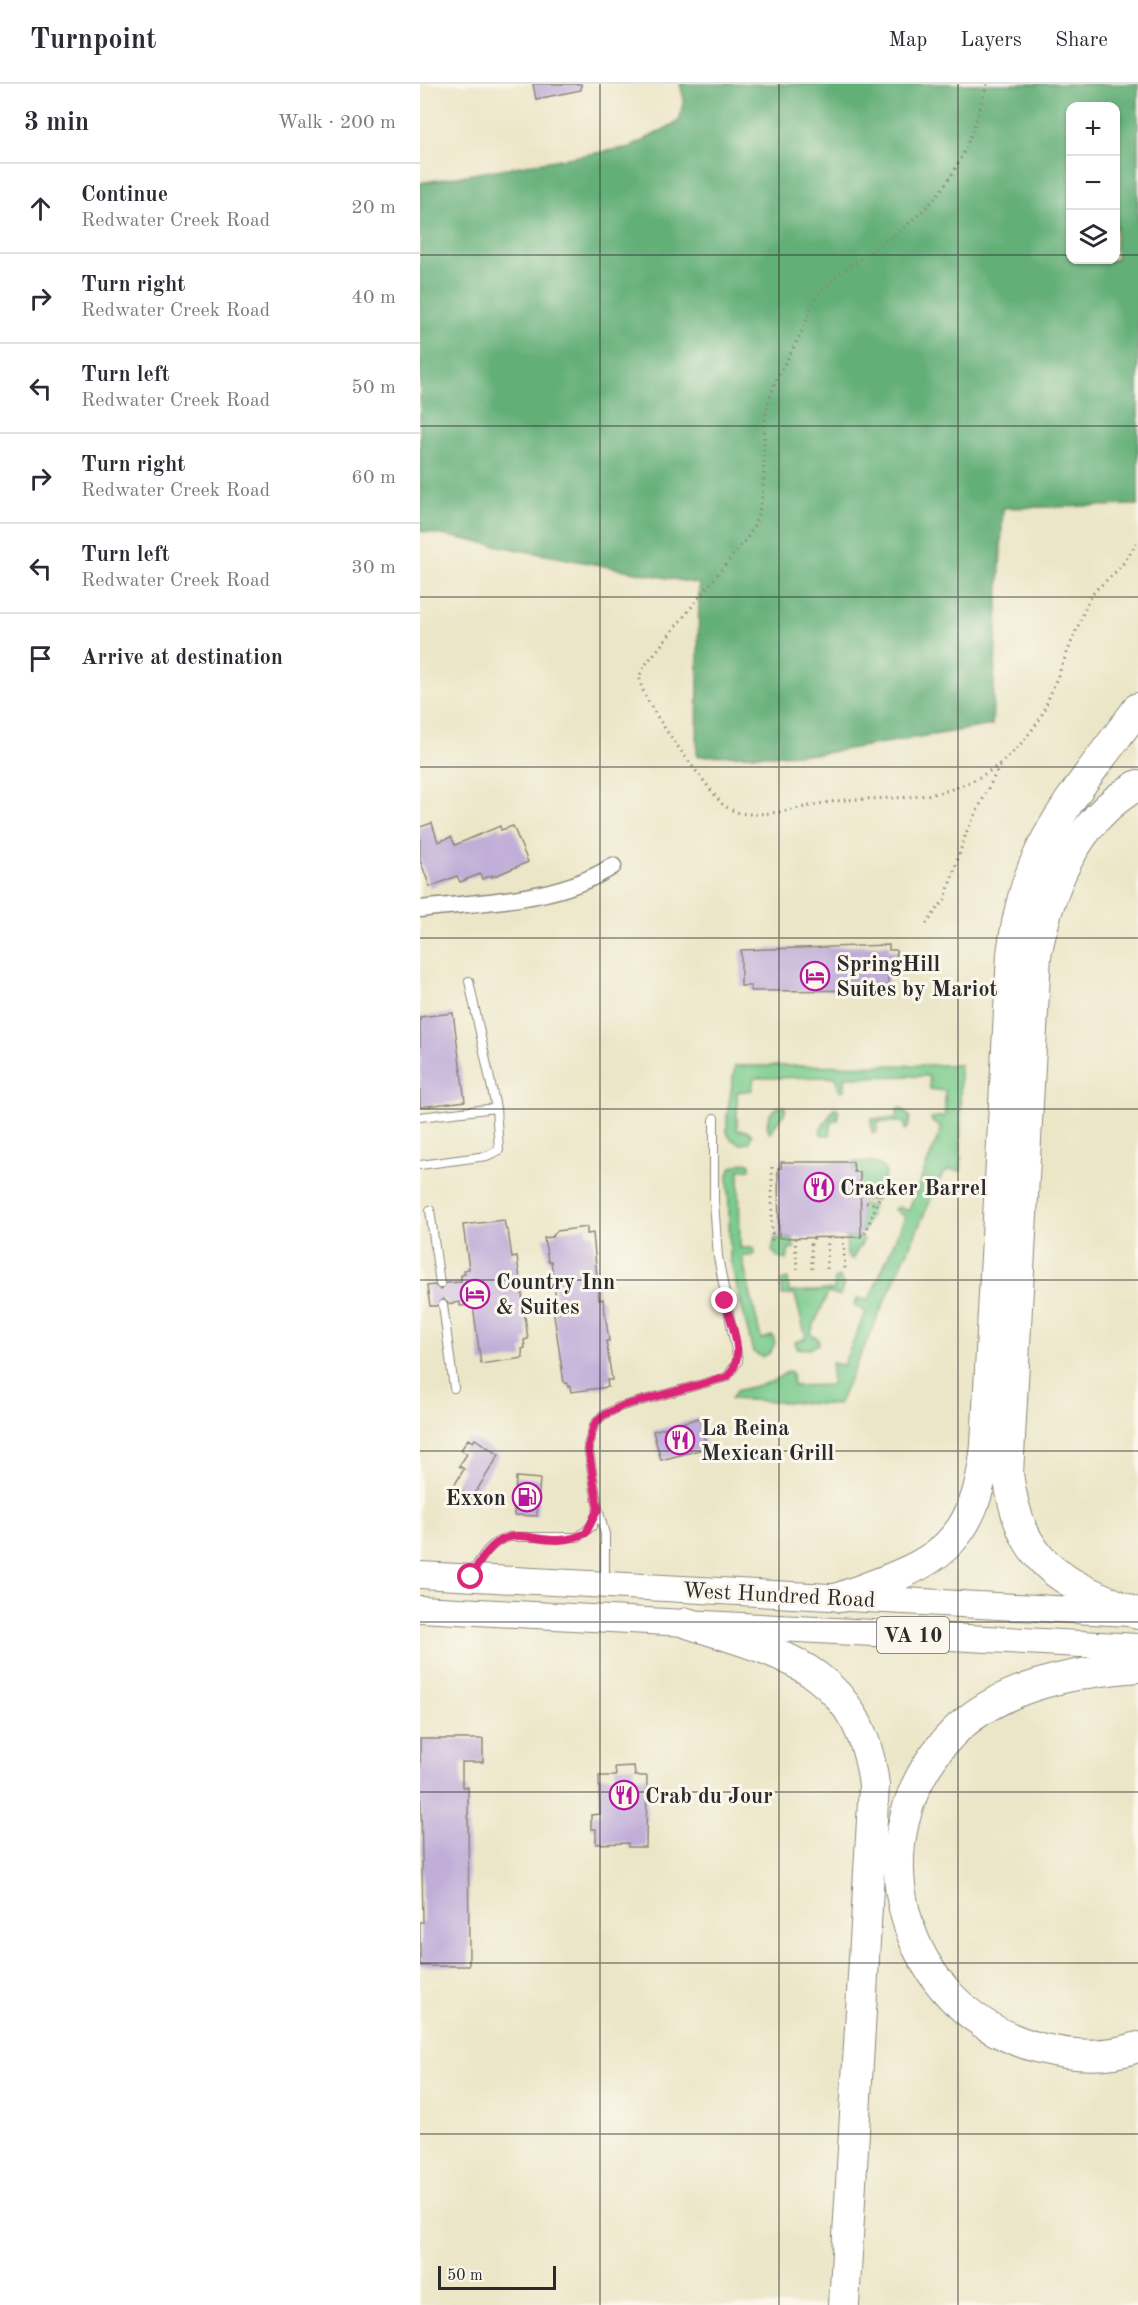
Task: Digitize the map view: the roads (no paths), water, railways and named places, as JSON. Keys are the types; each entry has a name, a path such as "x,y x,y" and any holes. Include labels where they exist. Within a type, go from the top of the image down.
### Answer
{"highway":[{"path":"841,1597 912,1571 940,1552 961,1529 976,1496 986,1445 1012,954 1017,921 1034,863 1052,828 1138,708"},
{"path":"1138,785 1121,795 1101,812 1069,855 1053,890 1036,955 1008,1474 1017,1517 1029,1544 1043,1562 1073,1586 1138,1614"},
{"path":"687,1623 773,1651 795,1661 821,1678 849,1712 862,1738 872,1767 874,1785 844,2305"},
{"path":"1138,1667 1095,1671 1057,1678 1018,1692 983,1711 955,1731 922,1774 910,1799 898,1854 902,1905 910,1931 934,1975 963,2008 1005,2035 1057,2052 1096,2055 1138,2047"}],"main road":[{"name":"West Hundred Road","path":"420,1575 1138,1614"},
{"path":"420,1608 472,1595 588,1601 597,1599 602,1594 605,1585"},
{"name":"West Hundred Road","path":"420,1608 1138,1647"}],"street":[{"path":"420,909 563,890 592,879 613,866"}],"lane":[{"path":"420,1165 487,1156 499,1150 496,1108 469,981"},
{"path":"420,1117 496,1108"},
{"path":"605,1585 605,1534 598,1509 588,1446 594,1425 602,1416 622,1406 727,1377 738,1361 718,1257 714,1201 714,1118"},
{"path":"430,1210 440,1284"},
{"path":"443,1305 454,1388"},
{"path":"471,1577 487,1549 498,1540 509,1537 578,1537 592,1526 598,1509"}],"place":[{"name":"SpringHill Suites by Mariot","path":"815,976"},
{"name":"Cracker Barrel","path":"819,1187"},
{"name":"Country Inn & Suites","path":"475,1294"},
{"name":"La Reina Mexican Grill","path":"680,1440"},
{"name":"Exxon","path":"527,1497"},
{"name":"Crab du Jour","path":"624,1795"}]}
